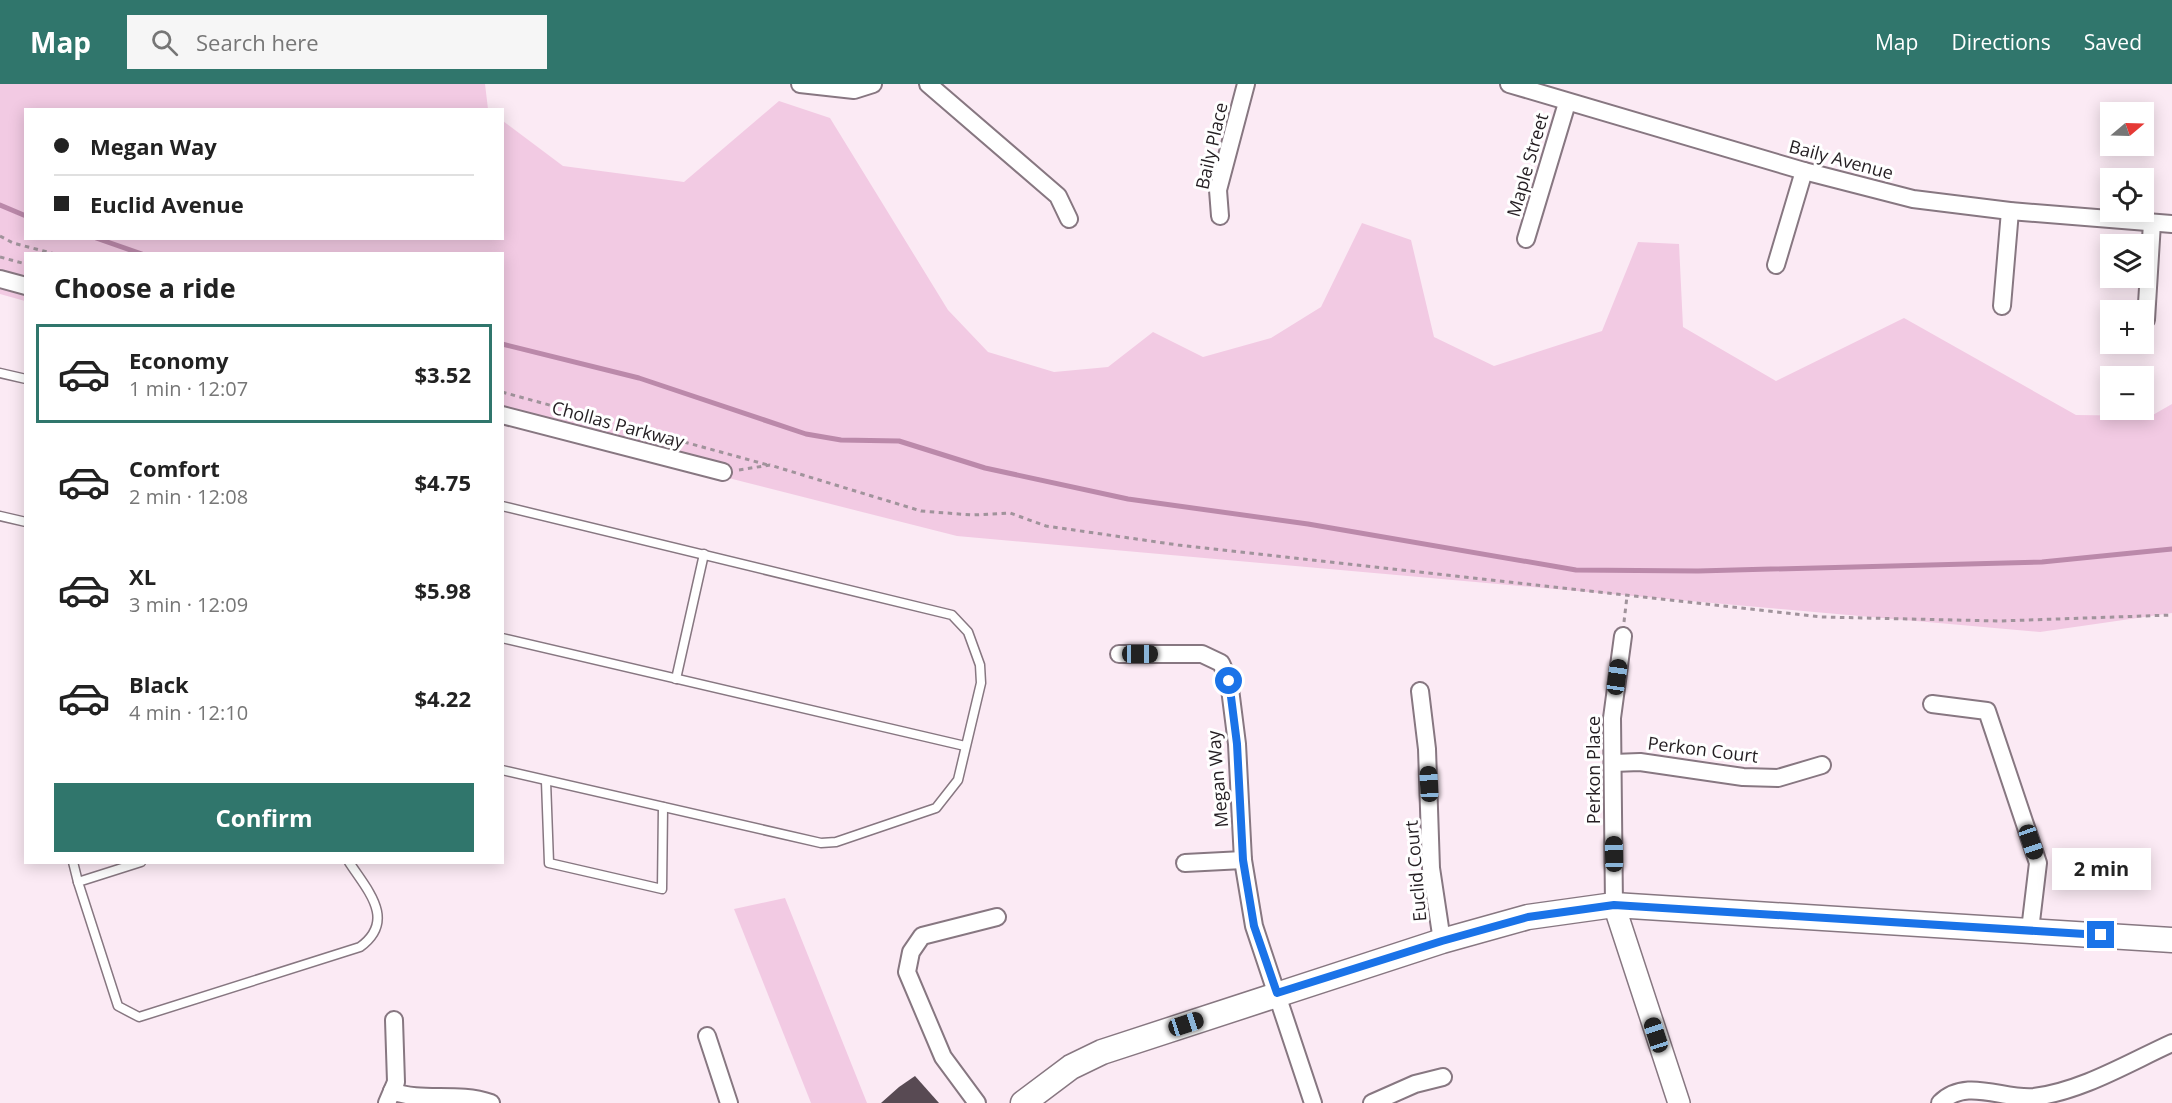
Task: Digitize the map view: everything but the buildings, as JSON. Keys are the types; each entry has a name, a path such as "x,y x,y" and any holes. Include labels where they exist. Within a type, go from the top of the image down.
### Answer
{"main road":[{"path":"1023,1103 1071,1067 1102,1052 1277,993 1442,941 1528,917 1614,905 2172,940"}],"street":[{"path":"800,84 854,90 873,84"},
{"path":"928,84 1058,196 1069,219"},
{"name":"Baily Place","path":"1220,216 1218,190 1246,84"},
{"name":"Baily Avenue","path":"1509,84 1567,103 1804,171 1912,199 2010,212 2172,224"},
{"name":"Maple Street","path":"1526,238 1567,103"},
{"path":"1776,265 1804,171"},
{"path":"2002,306 2010,212"},
{"path":"2147,300 2152,223"},
{"path":"0,279 24,285"},
{"name":"Chollas Parkway","path":"504,416 723,472"},
{"name":"Perkon Place","path":"1614,905 1612,718 1623,636"},
{"name":"Megan Way","path":"1119,654 1202,654 1221,663 1229,681 1237,744 1243,860 1254,926 1313,1103"},
{"name":"Euclid Court","path":"1420,691 1427,749 1431,868 1442,941"},
{"path":"1932,704 1987,711 2038,863 2030,930"},
{"name":"Perkon Court","path":"1613,763 1640,762 1743,777 1778,778 1822,765"},
{"path":"1185,863 1243,860"},
{"path":"1614,905 1679,1103"},
{"path":"976,1103 943,1058 908,972 910,952 922,936 997,916"},
{"path":"394,1020 396,1082 389,1097 459,1095 491,1103"},
{"path":"707,1036 729,1103"},
{"path":"1940,1103 1961,1091 2032,1097 2068,1090 2172,1043"},
{"path":"1372,1103 1415,1084 1443,1077"}],"lane":[{"path":"0,373 24,379"},
{"path":"504,506 952,615 968,632 981,664 981,683 964,746 958,780 936,808 836,842 821,843 504,770"},
{"path":"0,516 24,522"},
{"path":"676,679 704,554"},
{"path":"504,638 964,746"},
{"path":"546,781 549,863 662,889 663,807"},
{"path":"74,864 118,1006 139,1017 360,947 370,940 380,918 377,906 350,864"},
{"path":"78,882 135,864"}],"path":[{"path":"0,236 13,243 47,252"},
{"path":"0,257 24,263"},
{"path":"504,393 770,465 921,511 972,515 1010,513 1046,526 1178,545 1821,616 2001,621 2172,615"},
{"path":"723,472 770,465"},
{"path":"1623,636 1628,596"}],"shaded area":[{"path":"0,84 485,84 488,108 24,108 24,240 504,240 504,122 563,166 684,182 779,101 830,118 948,310 988,352 1054,372 1108,367 1153,332 1203,357 1271,338 1321,307 1362,223 1411,240 1434,337 1494,366 1602,331 1638,242 1679,244 1683,327 1776,381 1904,318 2076,415 2100,415 2100,420 2154,420 2154,414 2172,404 2172,613 2040,632 957,536 504,421 504,252 24,252 24,301 0,294"},
{"path":"785,898 867,1103 811,1103 734,909"}],"waterway":[{"path":"0,205 24,215"},
{"path":"102,240 136,252"},
{"path":"504,344 639,378 806,434 841,440 899,441 985,468 1128,499 1308,524 1576,570 1698,571 2042,562 2172,549"}],"route":[{"path":"1229,681 1237,744 1243,860 1254,926 1277,993 1442,941 1528,917 1614,905 2101,935"}]}
